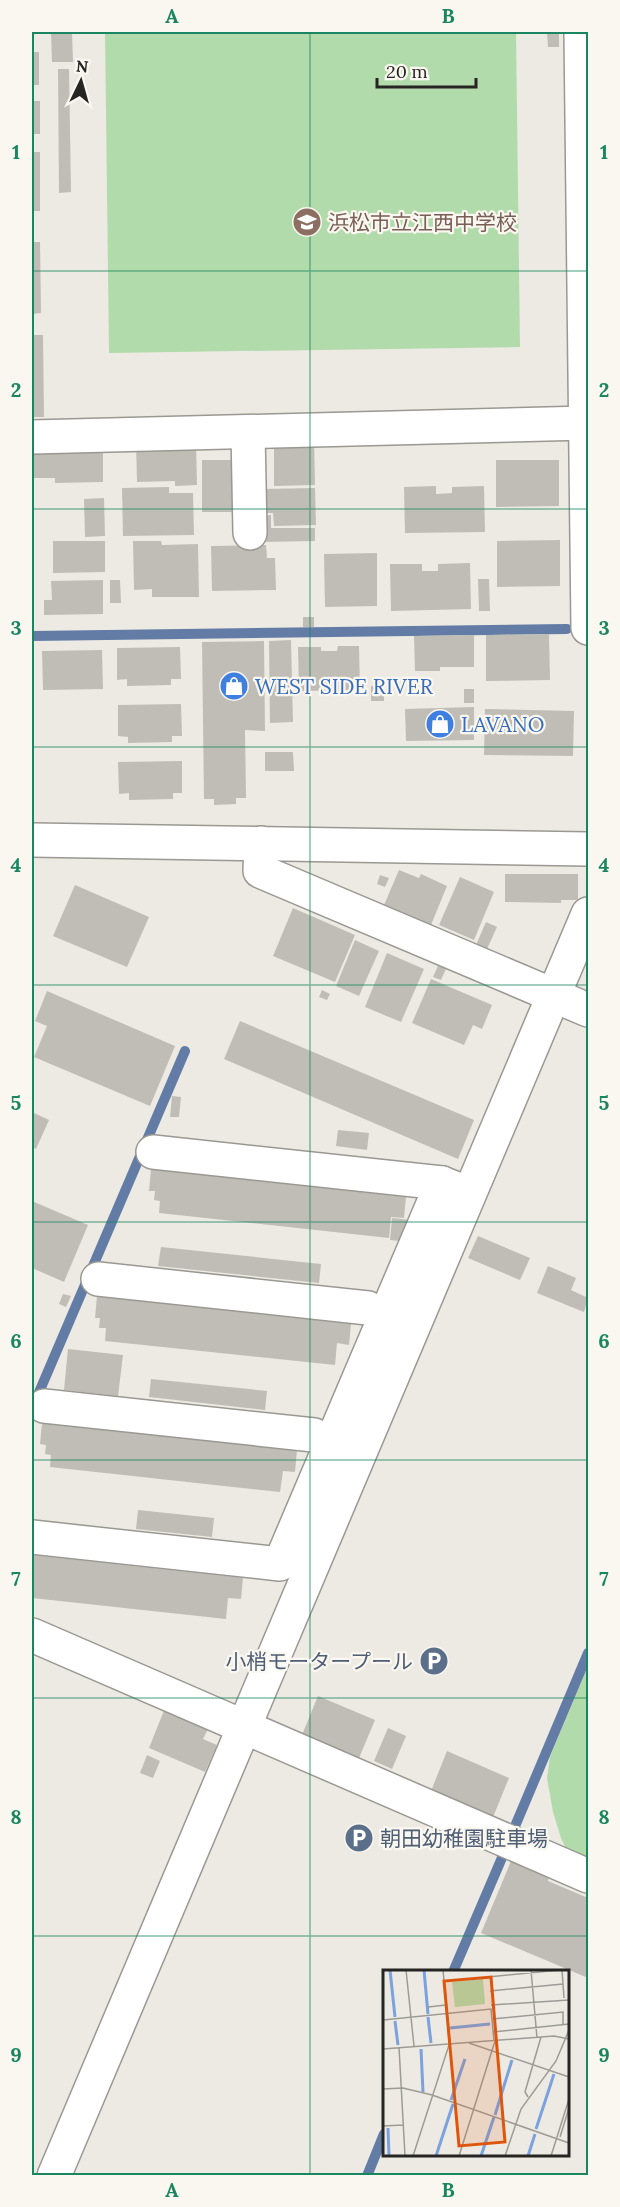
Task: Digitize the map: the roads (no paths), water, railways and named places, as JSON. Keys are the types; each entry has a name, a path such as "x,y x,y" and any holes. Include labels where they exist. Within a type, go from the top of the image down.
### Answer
{"street":[{"path":"581,32 586,190 588,628"},
{"path":"32,437 586,423"},
{"path":"248,432 250,533"},
{"path":"32,840 588,849"},
{"path":"261,843 260,871 588,1010"},
{"path":"32,1538 280,1564 386,1316 456,1189 554,995 588,914"},
{"path":"153,1152 456,1189"},
{"path":"54,2175 244,1727 456,1189"},
{"path":"98,1279 368,1308 386,1316"},
{"path":"44,1406 314,1435 332,1443"},
{"path":"32,1635 588,1876"}],"waterway":[{"path":"32,636 567,629"},
{"path":"34,1404 185,1051"},
{"path":"513,1831 588,1653"},
{"path":"454,1970 504,1853"},
{"path":"367,2176 383,2136"}],"place":[{"name":"浜松市立江西中学校","path":"307,222"},
{"name":"WEST SIDE RIVER","path":"234,686"},
{"name":"LAVANO","path":"440,724"},
{"name":"小梢モータープール","path":"434,1661"},
{"name":"朝田幼稚園駐車場","path":"359,1838"}]}
